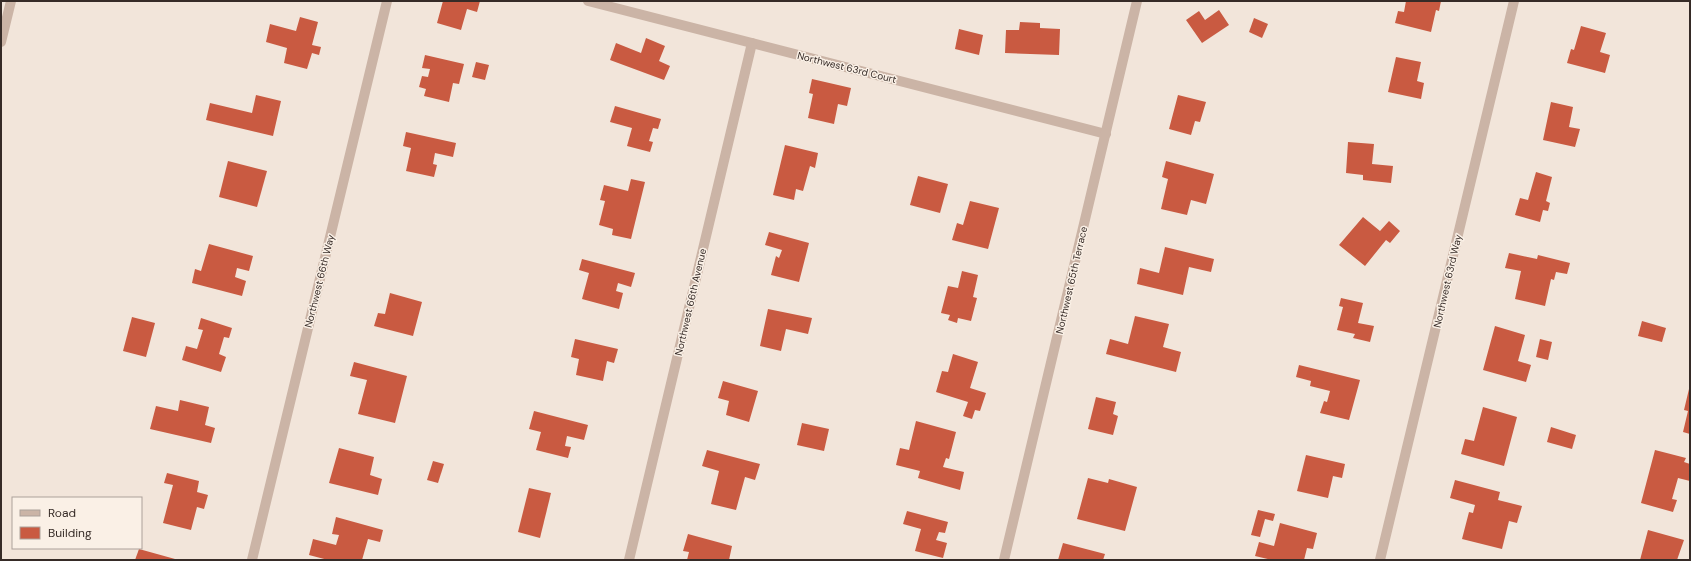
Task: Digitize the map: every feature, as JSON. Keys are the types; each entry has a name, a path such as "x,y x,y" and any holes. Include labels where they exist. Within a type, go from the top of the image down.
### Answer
{"street":[{"path":"1,42 11,1"},
{"name":"Northwest 66th Way","path":"252,560 386,1"},
{"name":"Northwest 63rd Court","path":"588,1 1106,134"},
{"name":"Northwest 65th Terrace","path":"1004,560 1137,1"},
{"name":"Northwest 63rd Way","path":"1380,560 1514,1"},
{"name":"Northwest 66th Avenue","path":"629,560 752,43"}],"building":[{"path":"443,1 480,1 477,12 467,9 461,30 437,23"},
{"path":"1406,1 1441,1 1439,11 1436,10 1431,32 1395,23 1398,11 1404,12"},
{"path":"1219,10 1229,25 1202,43 1186,20 1199,11 1205,20"},
{"path":"300,17 318,22 312,45 321,47 319,55 312,53 307,69 284,63 287,48 266,42 270,24 296,31"},
{"path":"1254,18 1268,24 1262,38 1249,32"},
{"path":"1020,22 1040,23 1040,28 1060,29 1059,55 1005,53 1006,30 1019,30"},
{"path":"1581,26 1606,33 1600,52 1610,55 1605,73 1567,63 1571,49 1574,50"},
{"path":"959,29 983,35 979,55 955,49"},
{"path":"646,38 665,46 659,61 670,66 664,80 610,60 616,43 641,53"},
{"path":"425,55 464,64 459,84 453,83 449,102 424,96 426,89 419,87 422,76 428,77 430,69 422,68"},
{"path":"1396,57 1421,62 1417,81 1424,83 1421,99 1388,92"},
{"path":"476,62 489,65 485,80 472,77"},
{"path":"812,79 851,88 847,106 838,104 834,124 808,118 813,94 809,93"},
{"path":"256,95 281,101 273,136 206,120 210,103 252,113"},
{"path":"1178,95 1206,102 1200,122 1195,121 1191,135 1169,129"},
{"path":"1551,102 1573,107 1569,127 1580,129 1575,147 1543,140"},
{"path":"615,106 661,119 658,129 653,128 649,141 653,142 650,152 627,146 632,128 610,122"},
{"path":"406,132 456,143 453,157 435,153 433,164 437,165 434,177 406,171 411,148 403,146"},
{"path":"1348,142 1374,144 1372,164 1393,166 1391,183 1363,180 1363,175 1346,173"},
{"path":"785,145 818,153 815,168 810,166 803,191 796,189 794,200 773,195"},
{"path":"228,161 267,171 257,207 219,197"},
{"path":"1166,161 1214,174 1206,204 1191,200 1187,215 1161,209 1168,179 1162,177"},
{"path":"1536,172 1552,177 1546,201 1550,203 1548,211 1543,210 1540,222 1515,215 1520,198 1528,200"},
{"path":"918,176 948,184 940,213 910,205"},
{"path":"631,179 645,182 631,239 612,235 613,229 599,225 605,201 600,200 604,185 628,191"},
{"path":"970,201 999,208 988,249 952,240 957,223 963,225"},
{"path":"1363,217 1380,231 1389,221 1400,231 1390,243 1386,240 1365,266 1339,245"},
{"path":"769,232 809,243 799,282 771,275 776,256 779,258 782,250 765,245"},
{"path":"209,244 253,256 249,271 237,268 235,277 246,281 242,296 192,283 195,269 201,271"},
{"path":"1165,247 1214,259 1211,272 1189,267 1183,295 1137,284 1140,268 1159,273"},
{"path":"1509,253 1537,259 1538,255 1570,263 1567,274 1556,272 1554,280 1551,279 1545,306 1515,299 1521,271 1505,268"},
{"path":"582,259 635,273 631,287 618,283 616,291 623,293 619,309 582,299 589,273 579,270"},
{"path":"962,271 978,275 973,297 977,298 971,321 958,318 957,323 948,320 950,315 941,313 948,286 958,288"},
{"path":"390,293 422,302 413,336 374,326 378,313 385,314"},
{"path":"1341,298 1363,303 1358,323 1374,326 1370,342 1353,338 1355,334 1337,330 1343,307 1339,306"},
{"path":"768,309 812,318 808,334 786,329 781,351 760,346"},
{"path":"1135,316 1169,324 1163,347 1181,352 1176,372 1106,354 1110,339 1128,344"},
{"path":"132,317 155,323 146,357 123,351"},
{"path":"201,318 232,328 229,338 224,337 219,354 226,357 221,372 182,360 186,346 197,349 203,330 198,329"},
{"path":"1642,321 1666,328 1662,342 1638,336"},
{"path":"1495,326 1525,335 1518,361 1531,365 1526,382 1483,370"},
{"path":"575,339 618,349 614,363 607,361 603,381 576,375 579,359 571,357"},
{"path":"1540,339 1552,342 1548,360 1536,357"},
{"path":"953,354 978,362 970,388 986,393 980,411 975,410 972,419 963,416 968,402 936,392 942,371 948,372"},
{"path":"354,362 407,376 395,423 358,414 367,380 350,376"},
{"path":"1299,365 1360,380 1349,420 1320,413 1324,401 1327,402 1330,391 1310,386 1311,381 1296,377"},
{"path":"723,381 758,391 749,422 726,415 729,401 718,398"},
{"path":"1689,389 1690,434 1683,432 1688,411 1684,410"},
{"path":"1096,397 1116,402 1113,414 1118,416 1113,435 1088,429"},
{"path":"180,400 209,407 205,425 215,428 211,443 150,429 156,406 178,411"},
{"path":"1483,407 1517,417 1504,466 1461,454 1465,439 1474,441"},
{"path":"534,411 588,425 584,440 567,436 565,446 571,447 568,458 536,450 541,432 529,429"},
{"path":"916,421 956,432 949,459 946,458 943,467 964,472 960,490 918,478 920,471 896,465 900,448 909,450"},
{"path":"802,423 829,429 824,451 797,445"},
{"path":"1551,427 1576,435 1572,449 1547,442"},
{"path":"339,448 374,457 370,475 382,479 378,495 329,483"},
{"path":"707,450 760,464 755,480 745,477 736,510 711,504 719,471 702,466"},
{"path":"1655,450 1686,458 1684,462 1690,464 1690,481 1678,478 1672,499 1677,500 1673,512 1641,503"},
{"path":"1306,455 1345,464 1342,478 1333,476 1328,498 1297,491"},
{"path":"433,461 444,464 438,483 427,480"},
{"path":"167,473 199,481 197,492 208,495 204,509 197,507 191,530 163,523 173,485 164,483"},
{"path":"1088,478 1108,483 1109,479 1137,487 1125,531 1077,519"},
{"path":"1455,480 1500,492 1498,500 1522,506 1517,523 1509,521 1502,549 1462,539 1469,512 1473,513 1475,505 1450,498"},
{"path":"529,488 551,493 540,538 518,532"},
{"path":"1258,510 1275,514 1273,521 1265,519 1260,537 1251,535"},
{"path":"907,511 948,522 945,533 939,532 936,540 947,543 943,558 915,551 921,529 903,524"},
{"path":"336,517 383,530 380,542 368,539 362,560 328,560 309,555 313,539 336,545 339,535 332,534"},
{"path":"1280,523 1317,533 1313,549 1307,548 1304,560 1272,560 1255,556 1259,542 1274,546"},
{"path":"1648,530 1684,540 1677,560 1640,560"},
{"path":"688,534 732,546 729,560 687,560 689,552 683,551"},
{"path":"1063,543 1105,554 1103,560 1058,560"},
{"path":"139,549 175,559 175,560 135,560"}]}
